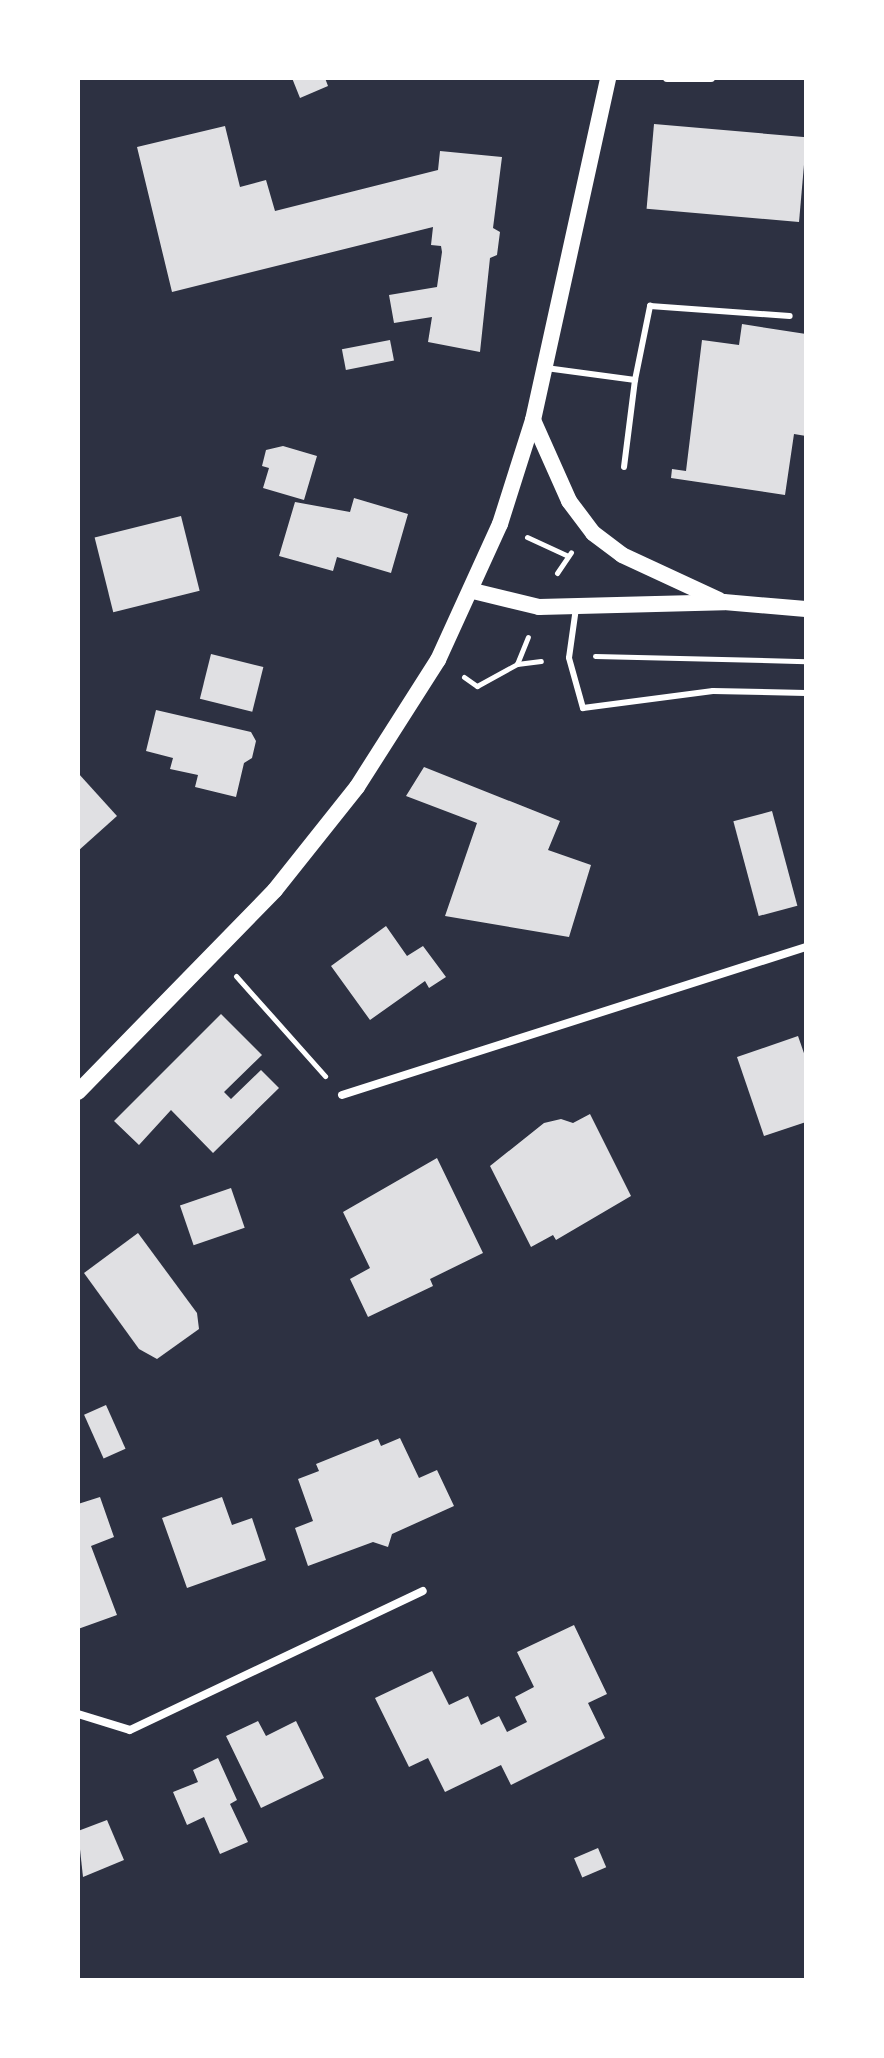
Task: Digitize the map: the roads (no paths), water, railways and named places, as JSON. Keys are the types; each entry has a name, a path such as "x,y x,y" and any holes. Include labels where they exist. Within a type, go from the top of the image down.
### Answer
{"main road":[{"path":"78,1092 214,957 332,821 438,660 473,591 500,524 533,420 608,78"},
{"path":"533,420 569,501 593,533 622,555 724,602"},
{"path":"473,591 539,607 724,602 806,609"}],"street":[{"path":"667,78 711,78"},
{"path":"342,1095 806,947"},
{"path":"78,1714 130,1730 423,1591"}],"lane":[{"path":"624,467 635,380 650,306 790,316"},
{"path":"546,368 635,380"},
{"path":"576,608 569,658 583,708 713,691 806,693"}]}
